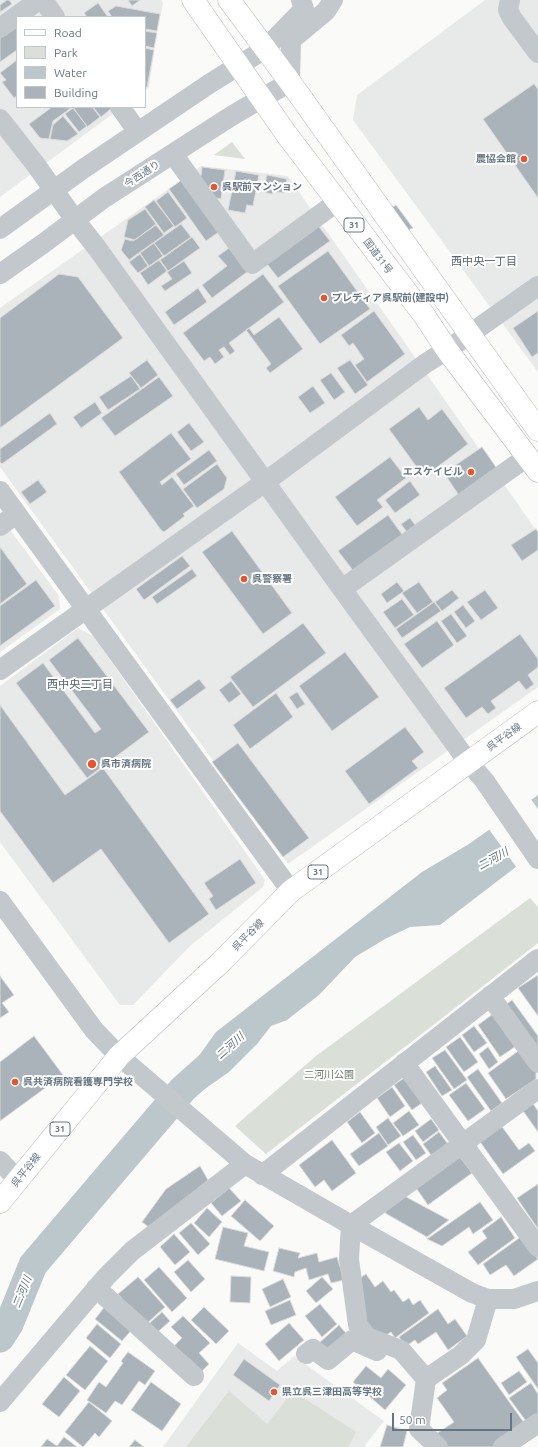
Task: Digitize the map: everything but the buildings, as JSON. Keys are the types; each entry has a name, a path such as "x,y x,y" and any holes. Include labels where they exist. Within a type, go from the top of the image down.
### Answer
{"main road":[{"name":"国道31号","path":"193,0 215,30 238,66 337,202 424,315 447,350 533,464"},
{"path":"229,0 290,82 538,430"},
{"name":"呉平谷線","path":"0,1202 18,1180 221,962 291,891 538,712"}],"street":[{"path":"17,16 39,0"},
{"path":"43,0 54,16"},
{"path":"0,229 138,132 265,49 304,10 301,0"},
{"path":"290,82 291,40 326,11 332,0"},
{"path":"511,9 538,53"},
{"path":"0,28 16,17"},
{"name":"今西通り","path":"0,274 104,198 233,115 290,82"},
{"path":"121,108 138,132"},
{"path":"0,119 36,165 74,220 97,248 264,482 469,763 484,780 538,859"},
{"path":"173,154 252,264 337,202"},
{"path":"0,670 264,482 420,368 538,286"},
{"path":"342,589 533,464"},
{"path":"0,491 291,891"},
{"path":"0,526 16,514"},
{"path":"0,901 94,1030 127,1063 245,1164 466,1290 488,1298 514,1299 538,1291"},
{"path":"262,1175 538,959"},
{"path":"490,996 538,1063"},
{"path":"404,1063 538,1247"},
{"path":"351,1225 538,1089"},
{"path":"0,1161 18,1180"},
{"path":"0,1402 96,1288 132,1251 245,1164"},
{"path":"351,1225 349,1258 358,1325 367,1337 401,1350 423,1375 419,1429 438,1447"},
{"path":"96,1288 194,1376"},
{"path":"306,1354 313,1349 328,1360 352,1340 397,1360 414,1377 423,1375 461,1355 476,1340 488,1298"},
{"path":"503,1447 538,1423"}],"shaded area":[{"path":"0,0 161,0 163,3 149,87 146,89 146,16 16,16 16,108 121,108 0,197"},
{"path":"485,0 538,0 538,372 353,120 357,95"},
{"path":"201,166 288,176 538,533 538,687 288,864 0,467 0,308"},
{"path":"8,527 59,596 60,609 0,652 0,532"},
{"name":"呉市済病院","path":"78,628 93,636 265,880 263,887 190,946 133,1005 120,1005 0,842 0,686"},
{"name":"県立呉三津田高等学校","path":"238,1343 277,1371 294,1356 384,1421 365,1445 366,1447 163,1447"}],"green space":[{"path":"232,142 245,159 214,155"},
{"name":"二河川公園","path":"530,898 538,907 538,943 432,1026 266,1154 235,1126 316,1056"},
{"path":"229,1391 267,1424 293,1391 356,1432 348,1447 186,1447"}],"water":[{"path":"538,795 538,850 440,925 410,927 385,939 355,957 319,995 287,1020 271,1026 257,1044 229,1072 199,1093 185,1075 216,1032 422,872 469,844"}],"pier":[{"path":"530,798 538,809 538,852 517,868 488,828"}],"waterway":[{"name":"二河川","path":"0,1338 9,1324 33,1265 183,1089 220,1056"}],"place":[{"name":"農協会館","path":"524,159"},
{"name":"呉駅前マンション","path":"214,187"},
{"name":"プレディア呉駅前(建設中)","path":"324,298"},
{"name":"エスケイビル","path":"471,472"},
{"name":"呉警察署","path":"244,579"},
{"name":"呉市済病院","path":"92,764"},
{"name":"呉共済病院看護専門学校","path":"15,1082"},
{"name":"県立呉三津田高等学校","path":"274,1392"}],"district":[{"name":"西中央一丁目","path":"484,261"},
{"name":"西中央二丁目","path":"80,684"}]}
